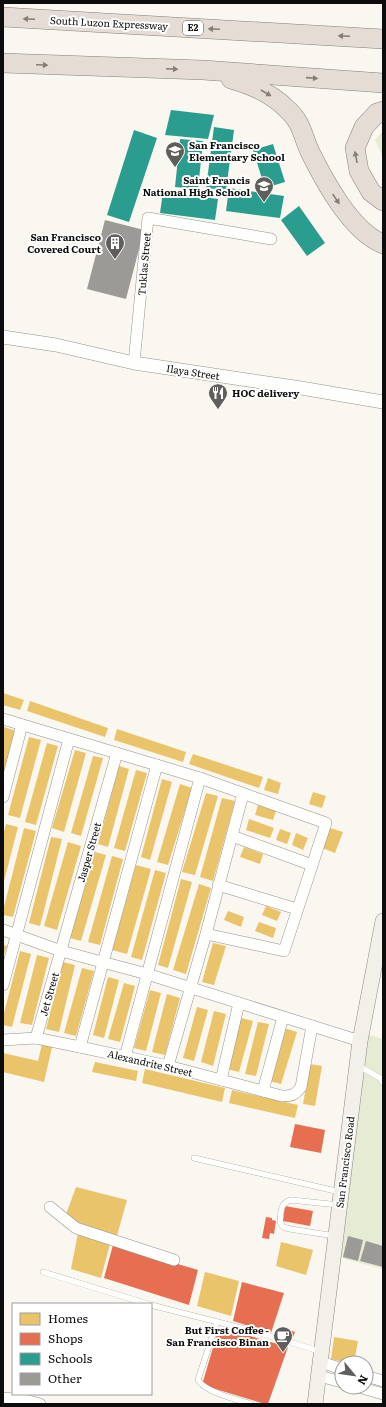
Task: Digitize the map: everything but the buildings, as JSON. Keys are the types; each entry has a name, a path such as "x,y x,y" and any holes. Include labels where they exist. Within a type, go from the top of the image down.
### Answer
{"highway":[{"name":"South Luzon Expressway","path":"3,17 383,39"},
{"path":"3,63 203,70 383,83"},
{"path":"203,70 248,84 280,102 297,120 310,151 336,199 354,223 377,242 383,244"},
{"path":"383,111 376,113 364,127 355,148 359,172 371,192 383,201"}],"main road":[{"name":"San Francisco Road","path":"316,1404 360,1040 383,921"}],"street":[{"name":"Tuklas Street","path":"134,363 148,218 271,239"},
{"name":"Ilaya Street","path":"3,337 56,345 134,363 383,402"},
{"path":"3,719 200,778 326,823 284,952 206,934"},
{"path":"3,797 22,725"},
{"path":"3,986 69,739"},
{"name":"Jasper Street","path":"61,951 116,753"},
{"path":"80,1047 157,765"},
{"path":"124,1057 200,778"},
{"path":"168,1066 206,934 243,794"},
{"path":"232,836 312,865"},
{"path":"218,886 297,909"},
{"path":"3,930 61,951 147,974 360,1040"},
{"name":"Jet Street","path":"36,1038 61,951"},
{"path":"221,1080 239,1003"},
{"path":"263,1091 283,1016"},
{"name":"Alexandrite Street","path":"3,1040 36,1038 168,1066 282,1096 291,1096 296,1094 301,1087 312,1026"},
{"path":"50,1207 76,1228 174,1260"},
{"path":"320,1363 334,1366"},
{"path":"320,1363 334,1375"},
{"path":"3,1398 25,1400 40,1404"}],"lane":[{"path":"357,1065 380,1078 383,1083"},
{"path":"194,1158 340,1199"},
{"path":"336,1236 290,1229 283,1227 280,1222 282,1206 291,1200 340,1199"},
{"path":"42,1272 147,1303"},
{"path":"152,1305 257,1332 320,1363"},
{"path":"217,1322 198,1380 201,1385 209,1390 251,1404"}],"green space":[{"path":"383,131 383,157 375,140"},
{"path":"367,1034 383,1039 383,1269 341,1258"}],"place":[{"name":"San Francisco Elementary School","path":"175,168"},
{"name":"Saint Francis National High School","path":"264,203"},
{"name":"San Francisco Covered Court","path":"115,260"},
{"name":"HOC delivery","path":"218,410"},
{"name":"But First Coffee - San Francisco Binan","path":"283,1353"}]}
